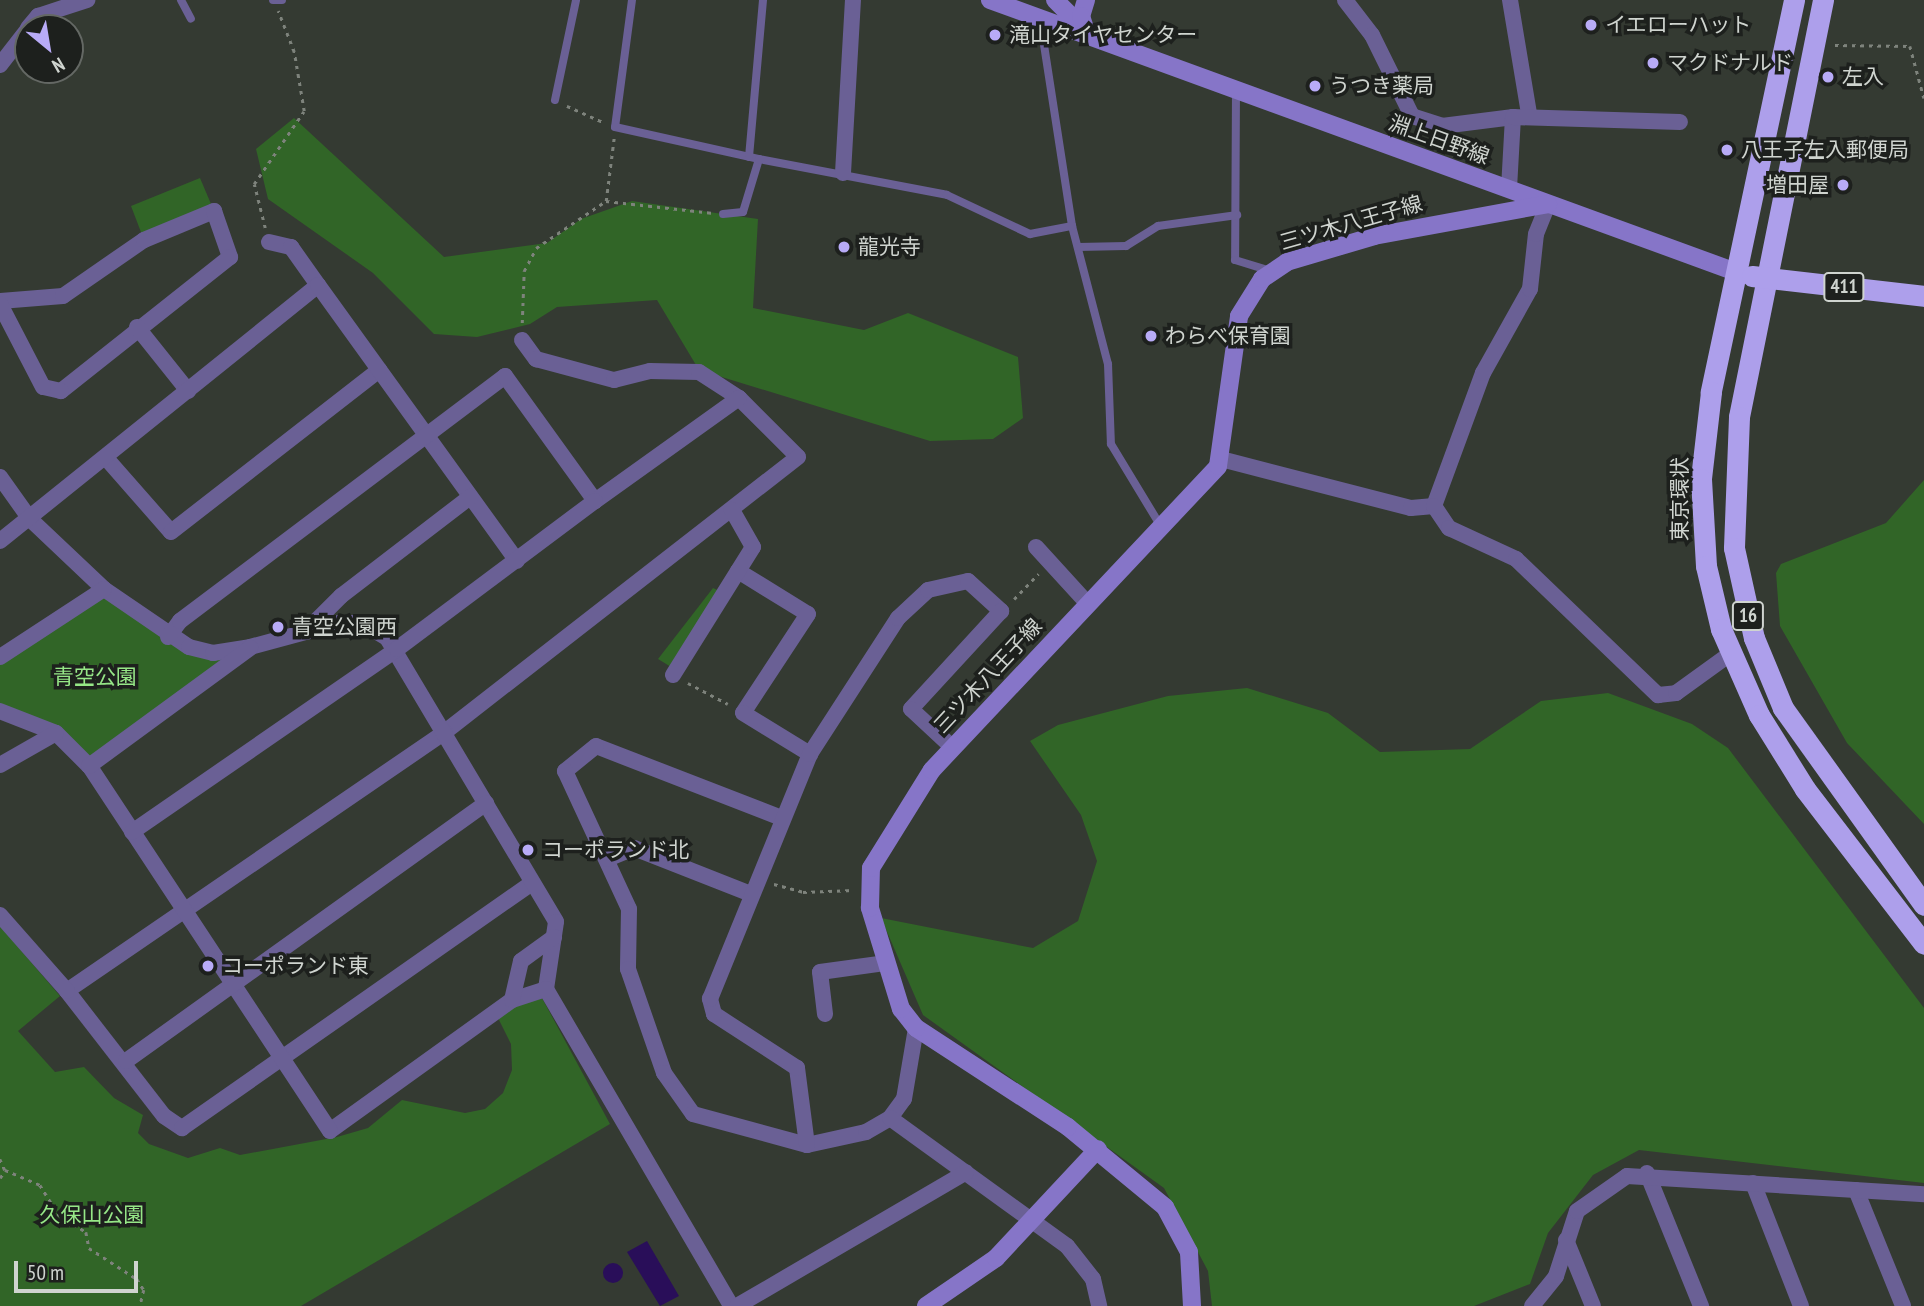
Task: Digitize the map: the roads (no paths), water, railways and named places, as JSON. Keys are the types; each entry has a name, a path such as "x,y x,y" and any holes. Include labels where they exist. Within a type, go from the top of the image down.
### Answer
{"highway":[{"name":"東京環状","path":"1794,0 1711,391 1701,489 1706,566 1730,654 1792,770 1924,944"},
{"name":"16","path":"1823,0 1765,279 1735,454 1733,531 1741,591 1783,708 1924,905"},
{"name":"411","path":"1736,272 1765,279 1924,296"}],"main road":[{"name":"淵上日野線","path":"990,0 1736,272"},
{"name":"淵上日野線","path":"1055,0 1088,34"},
{"path":"1086,0 1081,16 1088,34"},
{"name":"三ツ木八王子線","path":"886,963 867,889 881,847 952,747 1221,459 1239,316 1270,271 1422,224 1548,204"},
{"path":"886,963 901,1009 916,1028 1098,1149 1177,1223 1189,1252 1192,1306"},
{"path":"926,1306 1033,1223 1098,1149"}],"street":[{"path":"55,4 87,0"},
{"path":"843,173 853,0"},
{"path":"1345,0 1372,34 1412,116 1442,126 1521,115 1680,122"},
{"path":"1509,189 1521,115 1510,0"},
{"path":"0,65 14,46"},
{"path":"1434,506 1483,373 1530,289 1536,234 1548,204"},
{"path":"214,211 230,257 137,327 61,391 43,387 0,302 63,296 145,240 214,211"},
{"path":"269,242 291,247 517,561"},
{"path":"0,541 318,285"},
{"path":"137,327 188,391"},
{"path":"67,991 445,732 798,457 739,398 699,372 650,371 614,380 536,359 522,340"},
{"path":"106,458 171,532 379,370"},
{"path":"168,637 180,621 505,376 595,501"},
{"path":"132,832 397,649 595,501 739,398"},
{"path":"1221,459 1410,508 1434,506"},
{"path":"0,477 30,519 104,589 168,637 214,653 250,647 306,631 362,624 397,649 556,922 546,989 731,1306"},
{"path":"306,631 341,596 470,497"},
{"path":"1434,506 1449,528 1516,559 1658,695 1676,693 1730,654"},
{"path":"673,675 753,547 732,510"},
{"path":"1036,547 1088,604"},
{"path":"738,571 807,614 743,713 810,754"},
{"path":"807,1146 797,1068 714,1014 710,999 779,817 810,754 884,636 928,590 968,581 1001,611 911,709 952,747"},
{"path":"0,657 104,589"},
{"path":"89,766 250,647"},
{"path":"0,711 55,733 89,766 330,1131 512,1000 546,989"},
{"path":"0,765 55,733"},
{"path":"779,817 596,746 565,771 629,909 628,969 664,1073 693,1114 807,1146 866,1132 890,1118 904,1099 916,1028"},
{"path":"126,1061 486,803"},
{"path":"607,859 634,848 754,887"},
{"path":"0,915 126,1061 164,1116 182,1128 532,883"},
{"path":"512,1000 521,961 554,937"},
{"path":"825,1014 820,972 886,963"},
{"path":"890,1118 1080,1258 1099,1306"},
{"path":"737,1306 965,1172"},
{"path":"1647,1173 1701,1306"},
{"path":"1532,1306 1556,1276 1577,1211 1593,1195 1627,1176 1647,1173 1924,1194"},
{"path":"1752,1183 1801,1306"},
{"path":"1856,1190 1903,1306"},
{"path":"1566,1240 1593,1306"}],"lane":[{"path":"181,0 191,19"},
{"path":"555,100 576,0"},
{"path":"632,0 615,127 749,157 947,195 1030,233 1072,226"},
{"path":"749,157 763,0"},
{"path":"1040,19 1072,226 1108,364 1111,444 1160,525"},
{"path":"1236,89 1236,264 1270,271"},
{"path":"723,214 743,212 759,159"},
{"path":"1078,247 1126,246 1158,226 1237,215"}],"place":[{"name":"イエローハット","path":"1591,25"},
{"name":"滝山タイヤセンター","path":"995,35"},
{"name":"マクドナルド","path":"1653,63"},
{"name":"左入","path":"1828,77"},
{"name":"うつき薬局","path":"1315,86"},
{"name":"八王子左入郵便局","path":"1727,150"},
{"name":"増田屋","path":"1843,185"},
{"name":"龍光寺","path":"844,247"},
{"name":"わらべ保育園","path":"1151,336"},
{"name":"青空公園西","path":"278,627"},
{"name":"コーポランド北","path":"528,850"},
{"name":"コーポランド東","path":"208,966"}],"park label":[{"name":"青空公園","path":"95,677"},
{"name":"久保山公園","path":"92,1215"}]}
